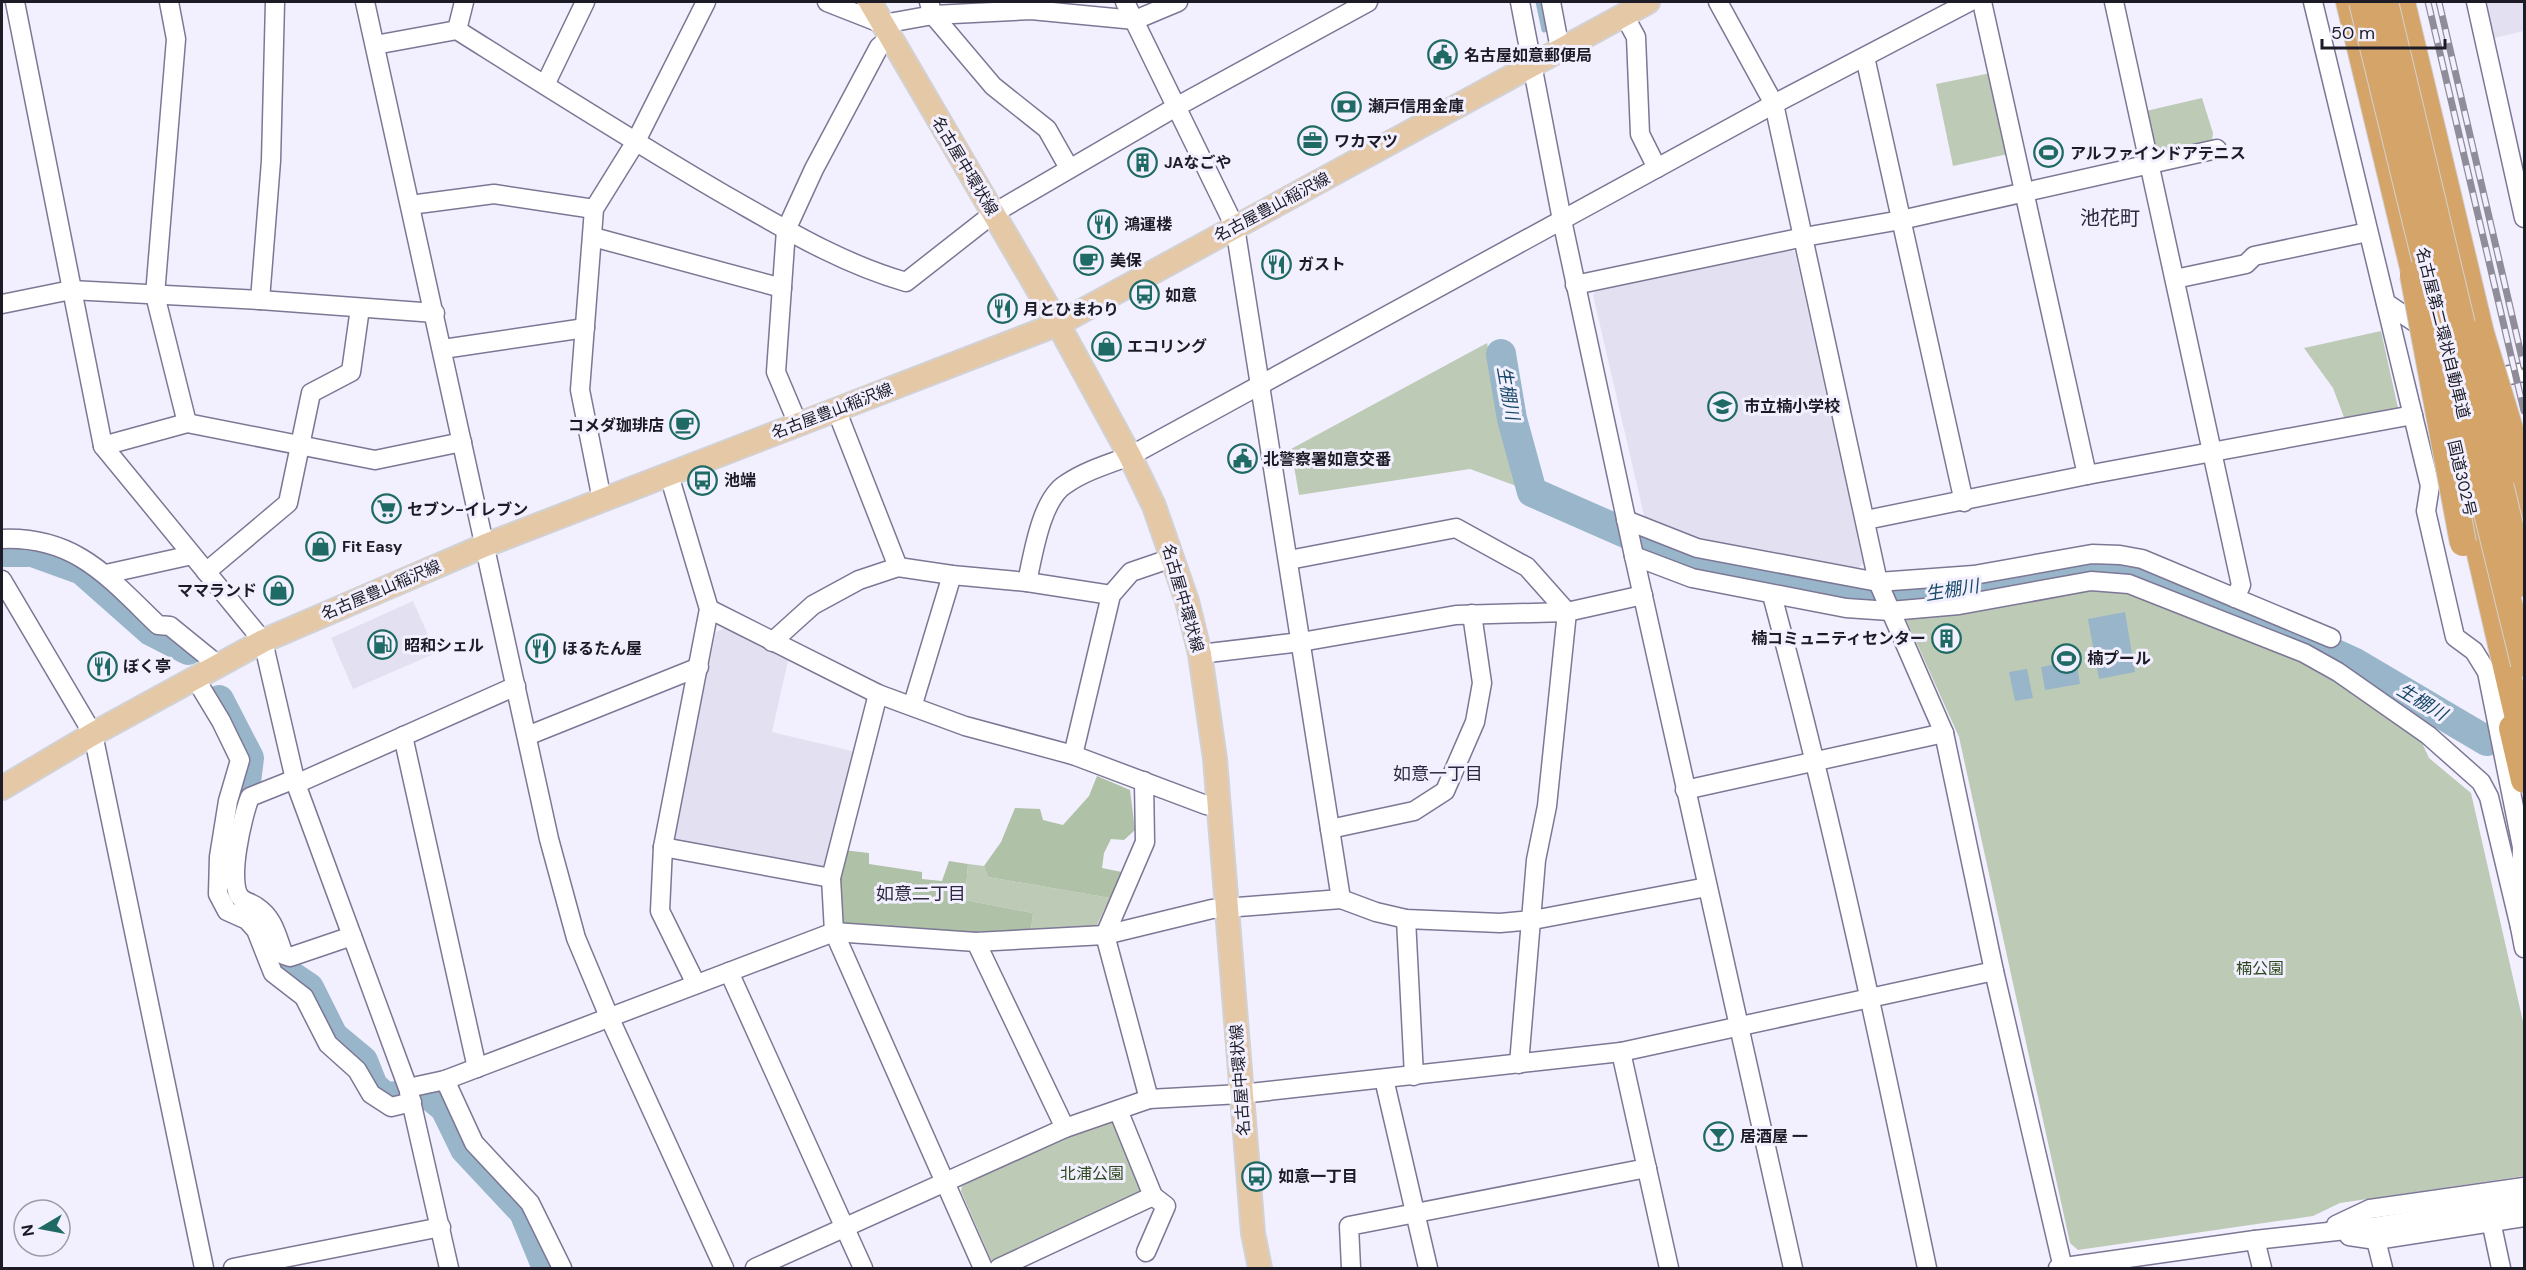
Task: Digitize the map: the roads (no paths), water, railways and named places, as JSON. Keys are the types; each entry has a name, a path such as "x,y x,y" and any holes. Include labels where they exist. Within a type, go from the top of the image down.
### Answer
{"highway":[{"name":"国道302号","path":"2349,2 2441,389 2513,743"},
{"name":"名古屋第二環状自動車道","path":"2362,2 2399,109 2524,584"},
{"name":"名古屋第二環状自動車道","path":"2385,2 2399,109 2524,664"},
{"path":"2402,2 2524,515"},
{"path":"2399,109 2524,475"},
{"path":"2399,109 2420,322 2463,543 2493,675 2511,724 2517,778"}],"main road":[{"name":"名古屋中環状線","path":"870,2 1058,324 1130,456 1154,506 1187,601 1200,654 1220,807 1252,1233 1260,1269"},
{"name":"名古屋豊山稲沢線","path":"2,788 93,734 263,641 486,545 1058,324 1648,2"}],"street":[{"path":"169,2 176,39 155,295 187,423"},
{"path":"260,300 271,161 275,2"},
{"path":"365,2 549,839 576,938 610,1019 724,1269"},
{"path":"457,30 464,2"},
{"path":"545,86 585,2"},
{"path":"602,500 580,390 594,209 635,142 706,2"},
{"path":"827,2 886,31"},
{"path":"1125,2 1235,227 1341,898"},
{"path":"798,424 776,372 786,230 814,169 886,31 931,8 1031,10 1135,20 1178,2"},
{"path":"375,45 457,30 635,142 786,230 863,270 906,282 994,213 1176,107 1368,2"},
{"path":"1520,2 1548,57"},
{"path":"1551,2 1548,57 1562,220 1685,790 1793,1269"},
{"path":"1718,2 1774,104 1878,582 1944,733 2060,1268 2149,1263 2255,1240 2524,1203"},
{"path":"1027,582 1038,533 1051,501 1064,485 1130,456 1774,104 1969,2"},
{"path":"1982,2 2087,475"},
{"path":"2114,2 2241,585 2235,598"},
{"path":"2313,2 2430,486 2426,511 2455,637 2482,661 2513,743 2522,847 2520,927"},
{"path":"2476,2 2524,218"},
{"path":"13,3 103,446 263,641 296,781 410,1095 449,1269"},
{"path":"931,8 993,86 1047,129 1069,168"},
{"path":"1624,15 1636,37 1640,134 1657,168"},
{"path":"1865,57 1964,502"},
{"path":"1575,285 1804,237 1901,220 2217,149"},
{"path":"410,205 494,194 594,209"},
{"path":"2175,279 2246,264 2254,256 2368,232"},
{"path":"593,237 782,288"},
{"path":"2,304 71,290 260,300 435,313"},
{"path":"2386,303 2428,331"},
{"path":"206,572 288,503 311,393 351,372 360,308"},
{"path":"443,350 585,328"},
{"path":"2441,389 2524,372"},
{"path":"836,409 898,567"},
{"path":"1866,520 1964,502 2087,475 2213,454 2413,415"},
{"path":"103,446 187,423 375,460 462,442"},
{"path":"669,475 709,609 663,847 660,911 696,984"},
{"path":"1626,520 1696,548 1878,582 1942,579 2073,556 2120,555 2142,559 2331,638"},
{"path":"1289,560 1456,528 1527,567 1567,612 1547,806 1536,860 1533,920 1518,1064"},
{"path":"2,539 29,538 81,557 106,574 158,626 170,626 219,665"},
{"path":"106,574 192,555"},
{"path":"1634,556 1692,578 1846,608 1890,611 1959,605 2091,581 2129,584 2304,653 2338,672 2428,735 2481,782 2489,797 2524,948"},
{"path":"1073,755 1111,595 1131,572 1172,558"},
{"path":"772,642 813,605 859,580 898,567 1027,582 1111,595"},
{"path":"913,705 952,575"},
{"path":"2,580 93,734 204,1269"},
{"path":"1200,654 1301,642 1472,614 1567,612 1643,595"},
{"path":"1772,595 1817,762 1871,998 1926,1269"},
{"path":"709,609 878,694 965,726 1073,755 1206,805 1220,807"},
{"path":"1330,829 1414,811 1445,791 1476,722 1482,683 1472,614"},
{"path":"527,736 699,667"},
{"path":"195,678 240,760 228,801 219,856 218,894 227,911 247,920 256,930 273,973 304,997 328,1044 357,1070 371,1095 391,1107 410,1095 445,1080 834,932 976,942 1105,935 1228,907 1341,898 1376,912 1406,919 1500,923 1533,920 1707,887"},
{"path":"352,936 290,957 284,955 271,919 258,907 241,898 236,890 236,859 243,814 250,797 296,781 516,686"},
{"path":"878,694 831,878 834,932 983,1269"},
{"path":"1685,790 1944,733"},
{"path":"403,736 477,1068"},
{"path":"1144,781 1145,842 1105,935 1149,1098"},
{"path":"663,847 831,878"},
{"path":"1406,919 1414,1076"},
{"path":"976,942 1065,1128"},
{"path":"755,1269 1065,1128 1149,1098 1241,1094 1621,1052 1994,971"},
{"path":"729,972 863,1269"},
{"path":"1621,1052 1669,1269"},
{"path":"1384,1079 1428,1269"},
{"path":"445,1080 474,1143 530,1203 562,1269"},
{"path":"1118,1110 1154,1196 1166,1206 1146,1252"},
{"path":"1351,1269 1349,1226 1414,1211 1647,1168"},
{"path":"2321,1232 2370,1209 2524,1187"},
{"path":"999,1269 1154,1196"},
{"path":"2321,1232 2376,1240 2524,1217"},
{"path":"2491,1221 2501,1269"},
{"path":"232,1269 441,1227"},
{"path":"2255,1240 2262,1269"},
{"path":"2376,1240 2383,1269"}],"water":[{"path":"2125,612 2135,672 2099,679 2088,619"},
{"path":"2076,660 2080,684 2045,690 2041,667"},
{"path":"2027,669 2033,698 2015,701 2009,672"}],"waterway":[{"name":"生棚川","path":"1538,2 1544,30"},
{"name":"生棚川","path":"1501,354 1512,419 1532,492 1696,564 1792,584 1873,595 1923,595 2099,563 2124,564 2170,578 2355,663 2487,741"},
{"path":"2,552 32,552 82,570 151,631 188,650"},
{"path":"219,700 249,758 246,782 232,814 225,892 236,905 249,911 264,925 281,969 309,988 333,1036 363,1061 373,1086 385,1097 399,1096"},
{"path":"434,1099 445,1108 465,1149 524,1212 547,1268"}],"railway":[{"path":"2428,2 2524,411"},
{"path":"2439,2 2524,367"}],"place":[{"name":"名古屋如意郵便局","path":"1443,55"},
{"name":"瀬戸信用金庫","path":"1347,106"},
{"name":"ワカマツ","path":"1313,141"},
{"name":"アルファインドアテニス","path":"2049,153"},
{"name":"JAなごや","path":"1143,162"},
{"name":"鴻運楼","path":"1103,224"},
{"name":"美保","path":"1089,260"},
{"name":"ガスト","path":"1277,264"},
{"name":"如意","path":"1144,295"},
{"name":"月とひまわり","path":"1002,309"},
{"name":"エコリング","path":"1106,346"},
{"name":"市立楠小学校","path":"1723,406"},
{"name":"コメダ珈琲店","path":"685,425"},
{"name":"北警察署如意交番","path":"1242,459"},
{"name":"池端","path":"703,480"},
{"name":"セブン-イレブン","path":"386,509"},
{"name":"Fit Easy","path":"321,546"},
{"name":"ママランド","path":"278,590"},
{"name":"楠コミュニティセンター","path":"1947,638"},
{"name":"昭和シェル","path":"383,645"},
{"name":"ほるたん屋","path":"541,648"},
{"name":"楠プール","path":"2066,658"},
{"name":"ぼく亭","path":"102,666"},
{"name":"居酒屋 一","path":"1719,1136"},
{"name":"如意一丁目","path":"1257,1176"}],"district":[{"name":"池花町","path":"2110,218"},
{"name":"如意一丁目","path":"1438,774"},
{"name":"如意二丁目","path":"921,894"}],"park label":[{"name":"楠公園","path":"2260,968"},
{"name":"北浦公園","path":"1092,1173"}]}
